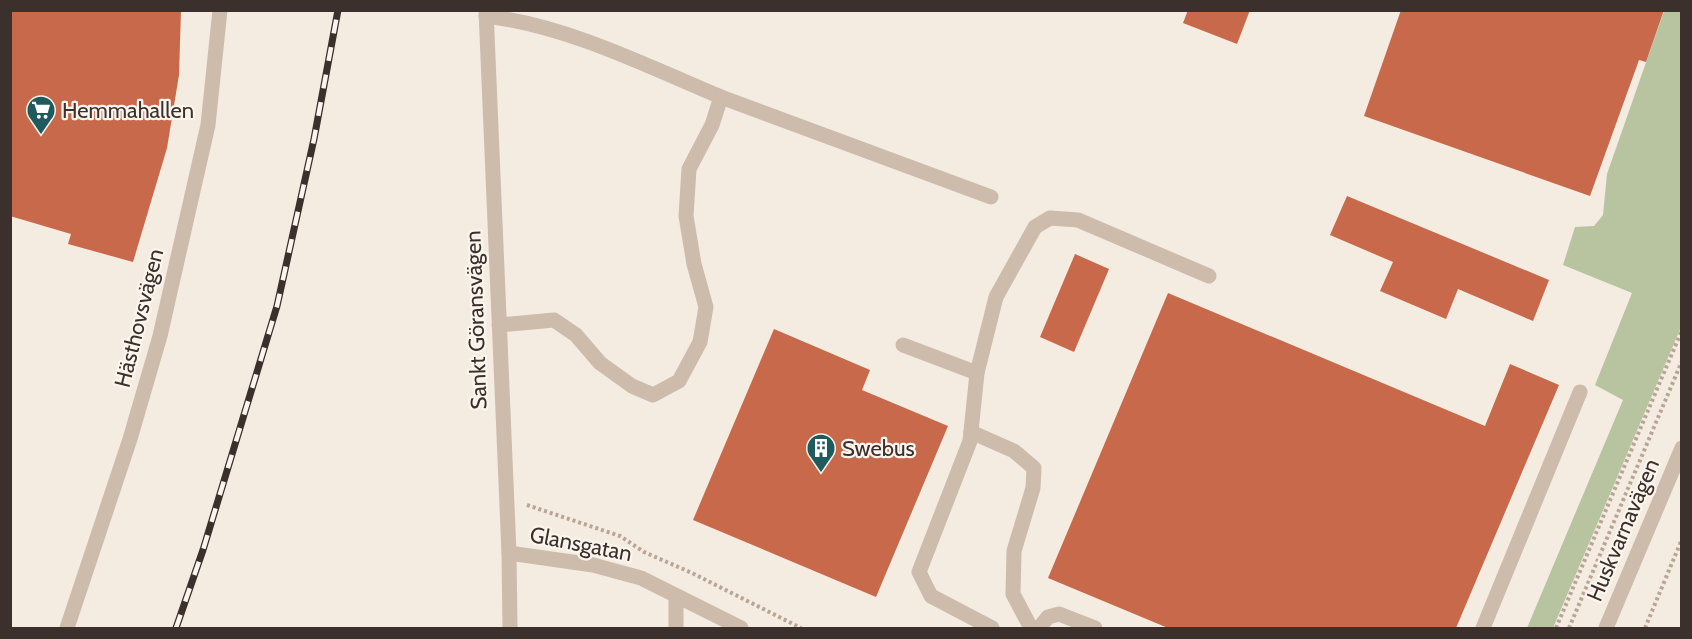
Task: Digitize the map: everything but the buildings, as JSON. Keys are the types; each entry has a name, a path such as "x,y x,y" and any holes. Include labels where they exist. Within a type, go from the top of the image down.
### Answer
{"street":[{"name":"Hästhovsvägen","path":"67,628 130,439 160,336 208,125 220,10"},
{"path":"486,13 573,36 721,97 991,197"},
{"name":"Sankt Göransvägen","path":"486,13 510,628"},
{"path":"499,325 554,320 576,335 600,363 632,386 653,395 679,381 700,342 706,307 694,264 686,216 689,169 712,125 721,97"},
{"path":"992,628 931,596 919,572 970,441 977,374 996,297 1035,227 1050,218 1078,220 1209,276"},
{"path":"903,345 977,374"},
{"path":"1483,628 1580,392"},
{"path":"971,432 1014,451 1034,468 1033,488 1014,551 1012,594 1031,628"},
{"name":"Huskvarnavägen","path":"1606,628 1682,448"},
{"name":"Glansgatan","path":"508,554 593,565 641,578 741,628"},
{"path":"676,596 676,628"},
{"path":"1039,628 1048,617 1059,614 1095,628"}],"path":[{"path":"1556,628 1682,330"},
{"path":"1569,628 1682,361"},
{"path":"528,505 620,536 644,552 692,573 801,628"},
{"path":"1645,628 1682,539"}],"green space":[{"path":"1664,11 1681,11 1681,327 1553,628 1527,628 1623,400 1595,385 1632,293 1563,265 1575,227 1594,226 1603,215 1607,174"}],"railway":[{"path":"176,628 203,550 277,306 314,139 338,10"}],"place":[{"name":"Hemmahallen","path":"41,136"},
{"name":"Swebus","path":"821,474"}]}
